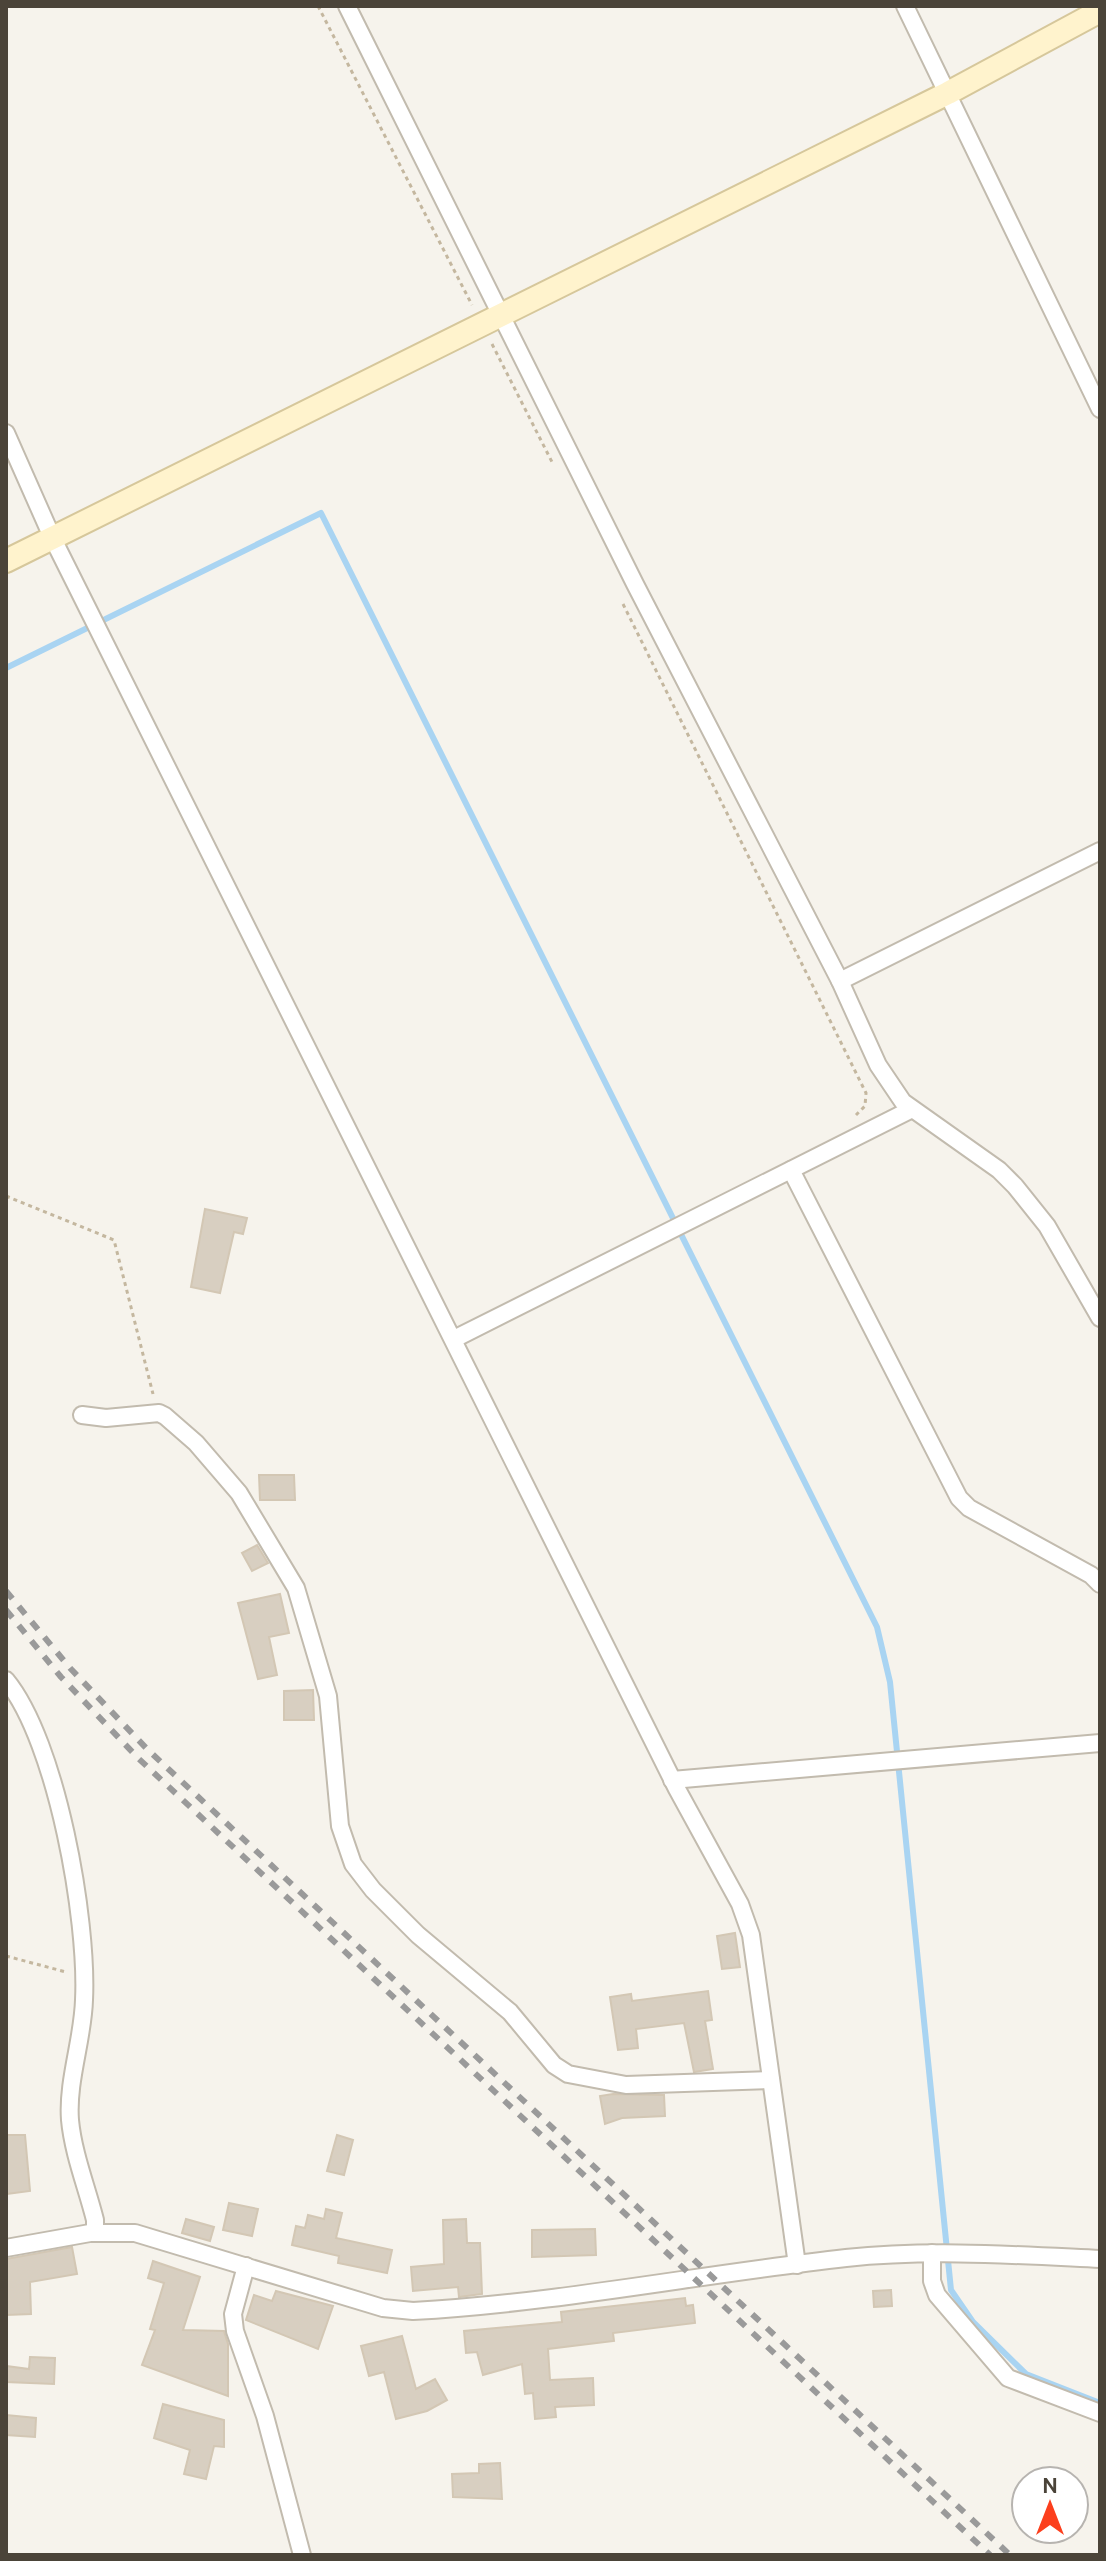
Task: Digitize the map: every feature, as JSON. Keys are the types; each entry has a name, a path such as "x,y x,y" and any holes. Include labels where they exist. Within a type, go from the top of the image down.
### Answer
{"street":[{"path":"347,6 635,584 840,981 878,1065 912,1109 999,1170 1015,1186 1047,1226 1100,1318"},
{"path":"905,6 1100,409"},
{"path":"6,561 948,93 1100,11"},
{"path":"6,433 52,537 672,1780 740,1904 751,1935 797,2265"},
{"path":"840,981 1100,851"},
{"path":"454,1339 912,1109"},
{"path":"791,1170 959,1498 969,1508 1091,1575 1100,1584"},
{"path":"82,1415 106,1418 159,1413 196,1443 239,1493 296,1588 328,1696 340,1826 353,1864 373,1890 418,1935 510,2012 554,2065 568,2074 626,2085 771,2080"},
{"path":"6,1680 28,1712 50,1772 81,1919 85,1975 70,2116 95,2232"},
{"path":"672,1780 1100,1743"},
{"path":"6,2248 95,2232 145,2235 383,2308 413,2311 541,2299 847,2258 932,2253 1100,2259"},
{"path":"932,2253 932,2281 937,2295 1008,2378 1100,2413"},
{"path":"246,2266 233,2314 235,2331 265,2416 302,2555"}],"path":[{"path":"318,6 557,470"},
{"path":"619,595 866,1093 865,1106 855,1116"},
{"path":"6,1196 114,1240 159,1413"},
{"path":"6,1956 85,1975"}],"building":[{"path":"205,1209 247,1218 243,1234 234,1232 220,1293 191,1287"},
{"path":"259,1475 294,1475 295,1500 260,1500"},
{"path":"257,1545 268,1563 252,1571 242,1553"},
{"path":"280,1594 289,1633 269,1637 277,1675 258,1679 238,1603"},
{"path":"313,1690 314,1720 284,1720 284,1691"},
{"path":"735,1933 740,1967 722,1969 717,1936"},
{"path":"708,1991 712,2020 705,2021 713,2069 694,2072 684,2023 636,2029 638,2048 618,2050 610,1997 631,1994 632,2001"},
{"path":"664,2095 665,2116 622,2118 605,2124 600,2096"},
{"path":"6,2135 25,2135 30,2191 6,2194"},
{"path":"337,2135 353,2140 344,2175 327,2171"},
{"path":"229,2203 258,2209 252,2236 223,2230"},
{"path":"326,2209 342,2213 336,2238 392,2250 387,2273 338,2263 339,2256 292,2245 296,2226 305,2228 308,2215 324,2219"},
{"path":"186,2219 214,2227 210,2241 182,2233"},
{"path":"466,2219 467,2243 480,2243 482,2294 459,2297 458,2287 413,2291 411,2267 444,2264 443,2220"},
{"path":"595,2229 596,2255 532,2257 532,2230"},
{"path":"72,2247 77,2274 30,2282 31,2314 6,2315 6,2259"},
{"path":"153,2261 200,2277 183,2330 224,2331 228,2344 228,2396 142,2365 155,2330 150,2329 164,2283 148,2278"},
{"path":"891,2290 892,2306 874,2307 873,2291"},
{"path":"276,2291 333,2306 318,2349 246,2320 254,2295 272,2301"},
{"path":"685,2298 686,2306 693,2305 695,2323 613,2333 614,2341 548,2349 550,2380 593,2378 594,2405 555,2407 556,2417 535,2419 533,2393 525,2394 522,2364 483,2375 477,2352 466,2353 464,2331 562,2322 561,2312"},
{"path":"402,2336 416,2389 435,2379 447,2400 427,2411 396,2419 384,2372 369,2376 361,2346"},
{"path":"30,2357 55,2358 54,2384 6,2382 6,2366 29,2369"},
{"path":"163,2404 224,2420 224,2447 214,2446 206,2479 184,2474 190,2450 154,2438"},
{"path":"6,2415 36,2418 35,2437 6,2435"},
{"path":"500,2463 502,2499 453,2497 452,2474 479,2473 479,2464"}],"waterway":[{"path":"6,668 321,513 877,1627 890,1682 951,2290 973,2322 1026,2374 1100,2403"}],"railway":[{"path":"6,1591 70,1668 147,1749 1010,2555"},
{"path":"6,1610 61,1677 139,1759 990,2555"}]}
